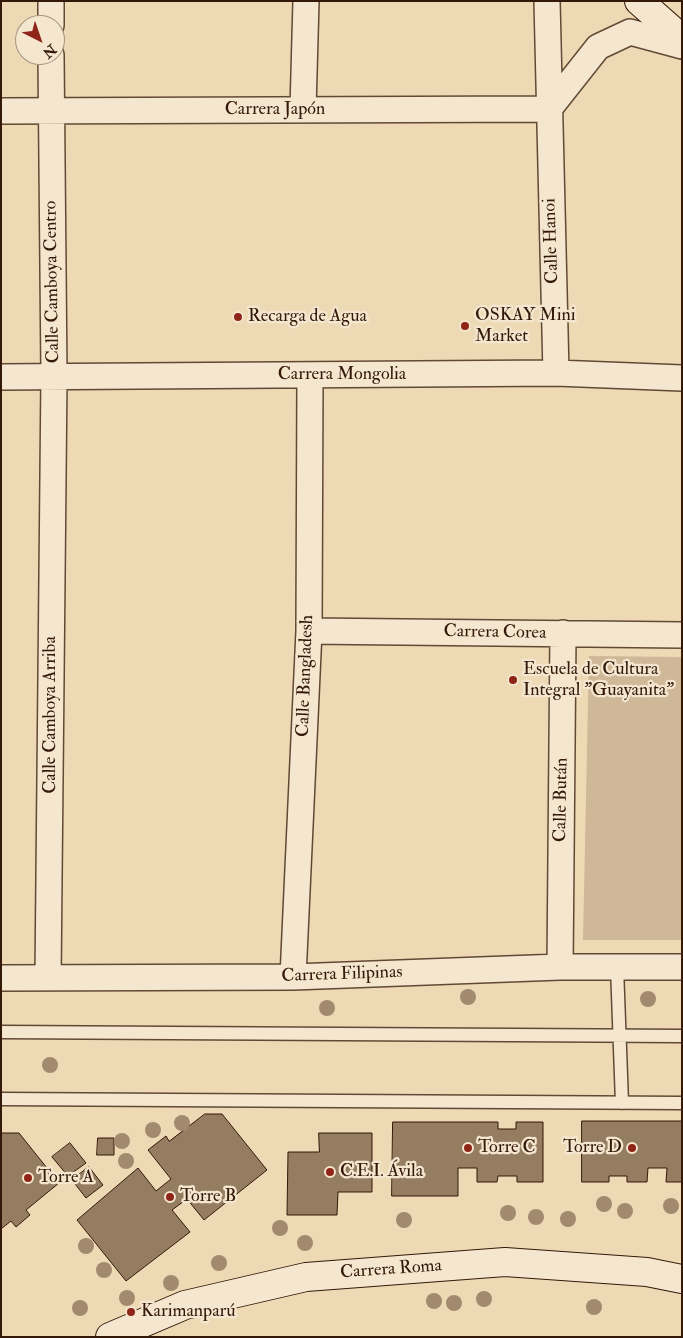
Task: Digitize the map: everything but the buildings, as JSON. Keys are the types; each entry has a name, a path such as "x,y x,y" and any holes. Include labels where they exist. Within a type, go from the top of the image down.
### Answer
{"street":[{"path":"51,1 51,15"},
{"path":"304,109 306,1"},
{"name":"Calle Hanoi","path":"547,1 556,373"},
{"path":"639,1 682,39"},
{"path":"549,109 598,47 630,32 682,46"},
{"name":"Calle Camboya Centro","path":"51,65 53,453"},
{"name":"Carrera Japón","path":"1,111 549,109"},
{"name":"Carrera Mongolia","path":"1,378 54,376 556,373 682,378"},
{"name":"Calle Bangladesh","path":"293,977 308,631 310,375"},
{"name":"Calle Camboya Arriba","path":"48,978 53,453"},
{"name":"Carrera Corea","path":"308,631 682,634"},
{"name":"Calle Bután","path":"560,967 563,634"},
{"name":"Carrera Filipinas","path":"1,978 293,977 560,967 682,967"},
{"name":"Carrera Roma","path":"110,1337 185,1306 306,1277 505,1262 647,1272 682,1279"}],"lane":[{"path":"618,967 622,1103"},
{"path":"1,1032 682,1036"},
{"path":"1,1099 682,1103"}],"shaded area":[{"path":"589,656 682,657 682,940 583,940"}],"place":[{"name":"Recarga de Agua","path":"238,317"},
{"name":"OSKAY Mini Market","path":"465,326"},
{"name":"Escuela de Cultura Integral \"Guayanita\"","path":"513,680"},
{"name":"Torre C","path":"468,1148"},
{"name":"Torre D","path":"632,1148"},
{"name":"C.E.I. Ávila","path":"330,1172"},
{"name":"Torre A","path":"28,1178"},
{"name":"Torre B","path":"170,1197"},
{"name":"Karimanparú","path":"131,1312"}]}
